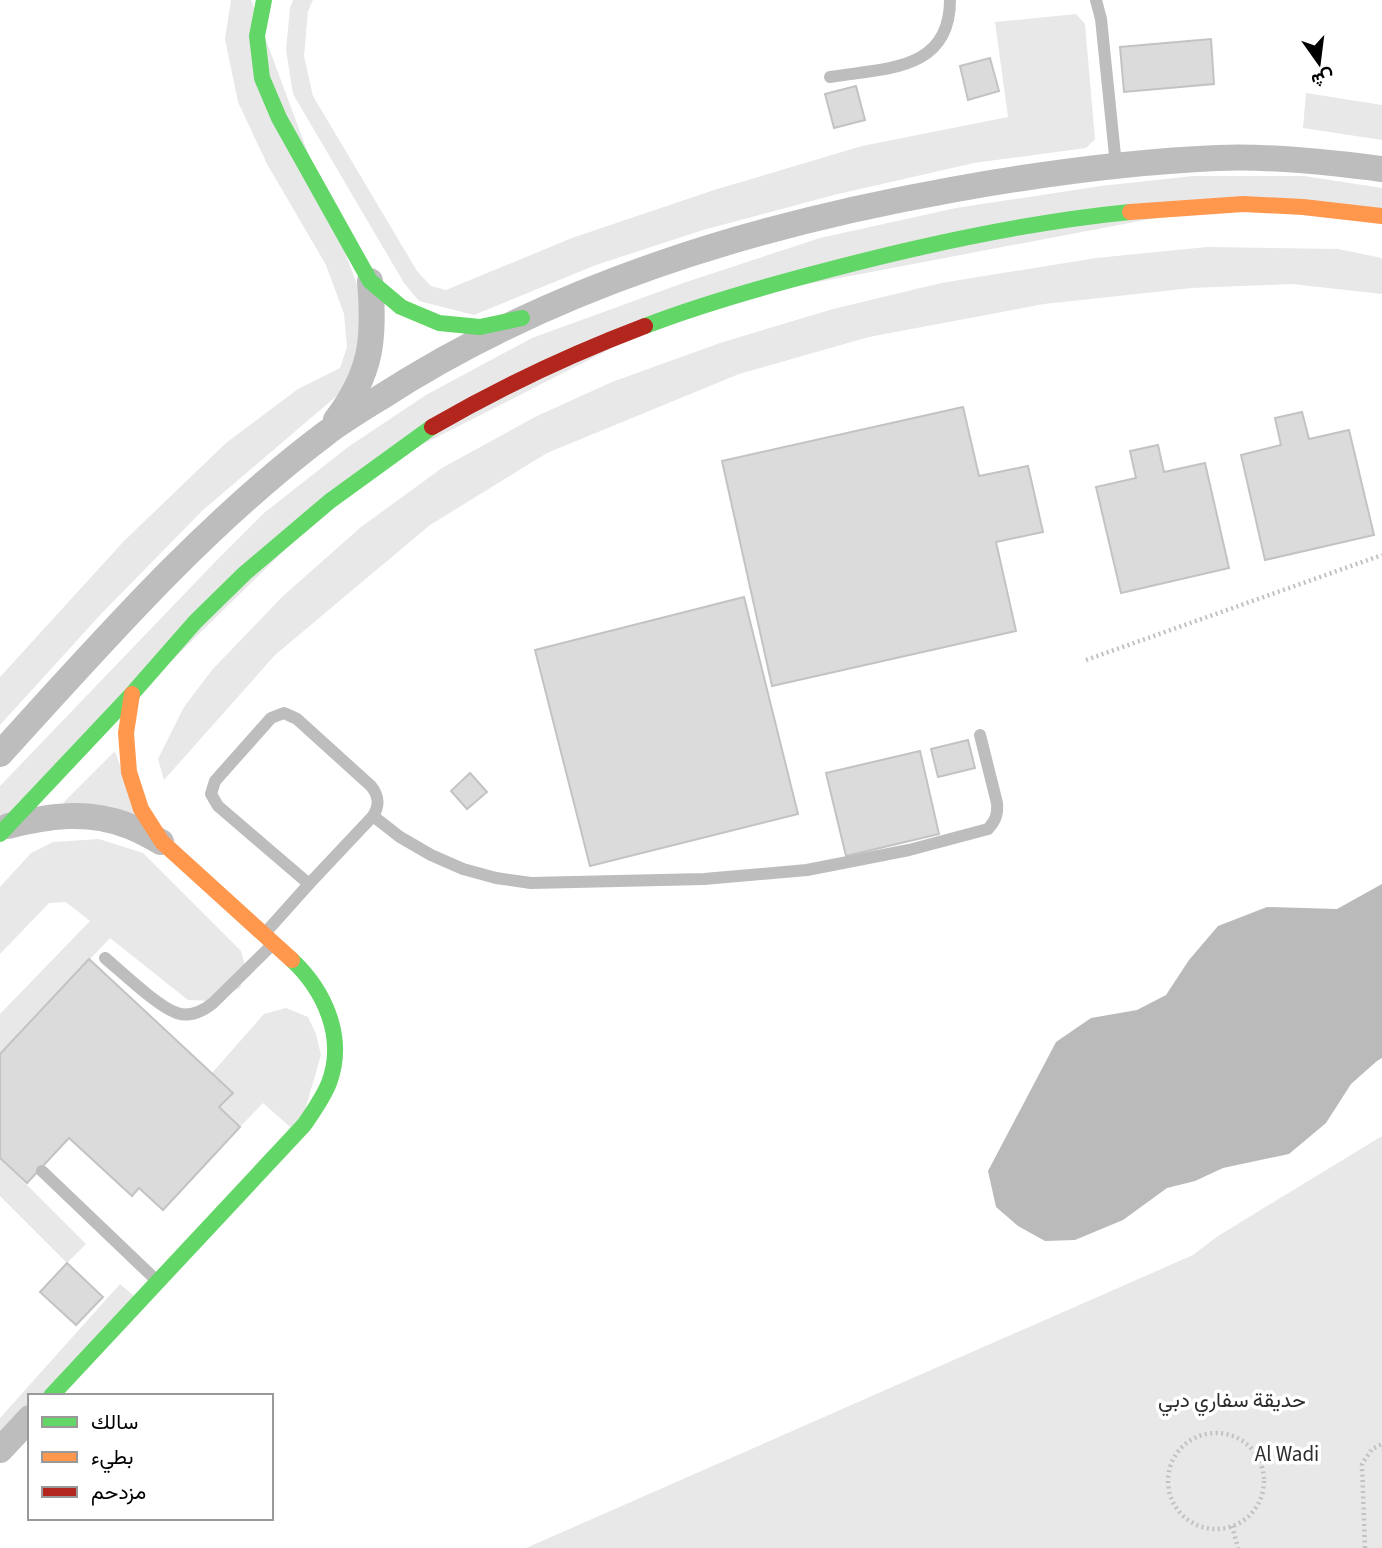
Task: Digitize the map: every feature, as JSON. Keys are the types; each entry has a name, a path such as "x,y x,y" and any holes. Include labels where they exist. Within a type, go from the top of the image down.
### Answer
{"street":[{"path":"264,0 257,36 262,78 279,118 370,281 401,307 439,323 480,327 522,318"},
{"path":"0,754 180,559 251,492 328,431 422,370 522,318 636,272 754,234 874,204 996,182 1116,165 1220,158 1324,161 1382,169"},
{"path":"4,830 132,694 206,610 288,534 377,465 471,403 571,353 678,313 787,280 898,251 1010,228 1123,213 1222,204 1322,207 1382,216"},
{"path":"328,431 352,399 368,361 374,321 370,281"},
{"path":"53,1394 304,1125 323,1101 334,1073 336,1044 331,1015 318,988 298,966 162,842 141,809 129,772 126,733 132,694"},
{"path":"4,830 47,816 87,816 126,825 162,842"},
{"path":"0,1450 28,1420"}],"lane":[{"path":"830,77 904,65 920,59 935,49 945,34 950,18 950,0"},
{"path":"1096,0 1101,19 1116,165"},
{"path":"105,958 177,1013 190,1015 203,1011 269,940 309,884 373,816 379,800 371,786 297,719 284,713 271,718 215,781 211,794 218,806 309,884"},
{"path":"373,816 400,837 463,869 496,878 531,883 704,879 807,870 896,853 988,829 995,822 998,813 981,735"},
{"path":"42,1171 158,1281"}],"path":[{"path":"1086,660 1382,555"},
{"path":"1227,1435 1239,1440 1250,1448 1263,1472 1261,1498 1244,1520 1232,1526 1205,1528 1192,1523 1181,1515 1169,1491 1171,1464 1178,1452 1200,1437 1227,1435"},
{"path":"1365,1548 1362,1464 1372,1449 1382,1444"},
{"path":"1232,1526 1238,1548"}],"green space":[{"path":"231,0 251,0 362,298 361,354 339,394 203,510 101,614 0,725 0,677 124,541 226,443 298,389 340,368 347,347 344,314 326,265 267,164 238,102 225,39"},
{"path":"293,0 313,0 308,11 304,56 313,96 417,271 431,286 446,290 572,238 714,190 862,146 1008,117 995,22 1076,14 1085,24 1095,139 1086,148 974,163 834,195 703,230 596,265 474,315 419,301 404,283 293,94 286,50"},
{"path":"1306,93 1382,105 1382,140 1303,128"},
{"path":"1193,176 1304,176 1382,188 1382,211 1245,201 697,305 360,476 0,829 0,786 215,562 264,513 348,447 426,395 532,338 686,282 820,238 956,208 1101,186"},
{"path":"1207,247 1338,249 1382,258 1382,294 1292,284 1192,288 1044,304 869,337 739,374 547,453 430,525 275,655 164,780 158,759 184,707 212,670 282,597 361,527 442,468 537,416 612,382 720,343 833,309 941,283 1096,258"},
{"path":"115,751 137,815 63,803"},
{"path":"99,839 143,853 241,951 246,969 240,988 213,1001 188,1000 110,938 0,1054 0,1014 90,921 66,902 49,903 0,954 0,887 31,853 53,842"},
{"path":"286,1008 308,1017 321,1055 298,1134 263,1103 240,1127 219,1107 233,1093 212,1073 264,1014"},
{"name":"حديقة سفاري دبي","path":"1382,1136 1382,1548 526,1548 1193,1255 1218,1236"},
{"path":"0,1158 86,1244 67,1263 0,1196"},
{"path":"120,1284 141,1302 57,1394 28,1394 28,1425 0,1456 0,1418"}],"shaded area":[{"path":"1382,884 1382,1058 1351,1084 1326,1123 1289,1154 1223,1168 1195,1181 1167,1188 1123,1220 1075,1240 1045,1241 1018,1226 996,1207 988,1171 1056,1042 1091,1018 1137,1010 1166,995 1189,960 1218,926 1267,907 1337,909"}],"building":[{"path":"1211,39 1214,84 1124,92 1120,47"},
{"path":"990,58 999,91 968,100 960,66"},
{"path":"856,86 865,120 834,128 825,94"},
{"path":"963,407 979,476 1028,466 1043,532 996,542 1016,631 772,686 722,461"},
{"path":"1302,412 1309,439 1349,430 1374,535 1265,560 1241,455 1281,445 1275,418"},
{"path":"1158,445 1164,472 1205,463 1229,568 1121,593 1096,487 1136,478 1130,451"},
{"path":"744,597 798,814 590,866 535,650"},
{"path":"968,740 975,768 938,777 931,749"},
{"path":"920,751 939,834 846,856 826,773"},
{"path":"470,773 487,792 467,809 451,791"},
{"path":"89,959 233,1093 219,1107 240,1127 163,1210 139,1188 132,1196 69,1138 27,1183 0,1158 0,1054"},
{"path":"67,1263 103,1297 76,1325 40,1292"}],"traffic: fast":[{"path":"264,0 257,36 262,78 279,118 370,281 401,307 439,323 480,327 522,318"},
{"path":"645,326 759,289 903,251 1016,228 1130,212"},
{"path":"0,834 131,695 195,622 245,573 330,501 432,427"},
{"path":"53,1394 304,1125 318,1105 334,1066 333,1032 323,1001 304,972 292,960"}],"traffic: slow":[{"path":"1130,212 1243,204 1303,207 1382,216"},
{"path":"132,694 126,733 129,772 141,809 162,842 292,960"}],"traffic: jam":[{"path":"432,427 537,372 645,326"}],"park label":[{"name":"Al Wadi","path":"1287,1454"}]}
